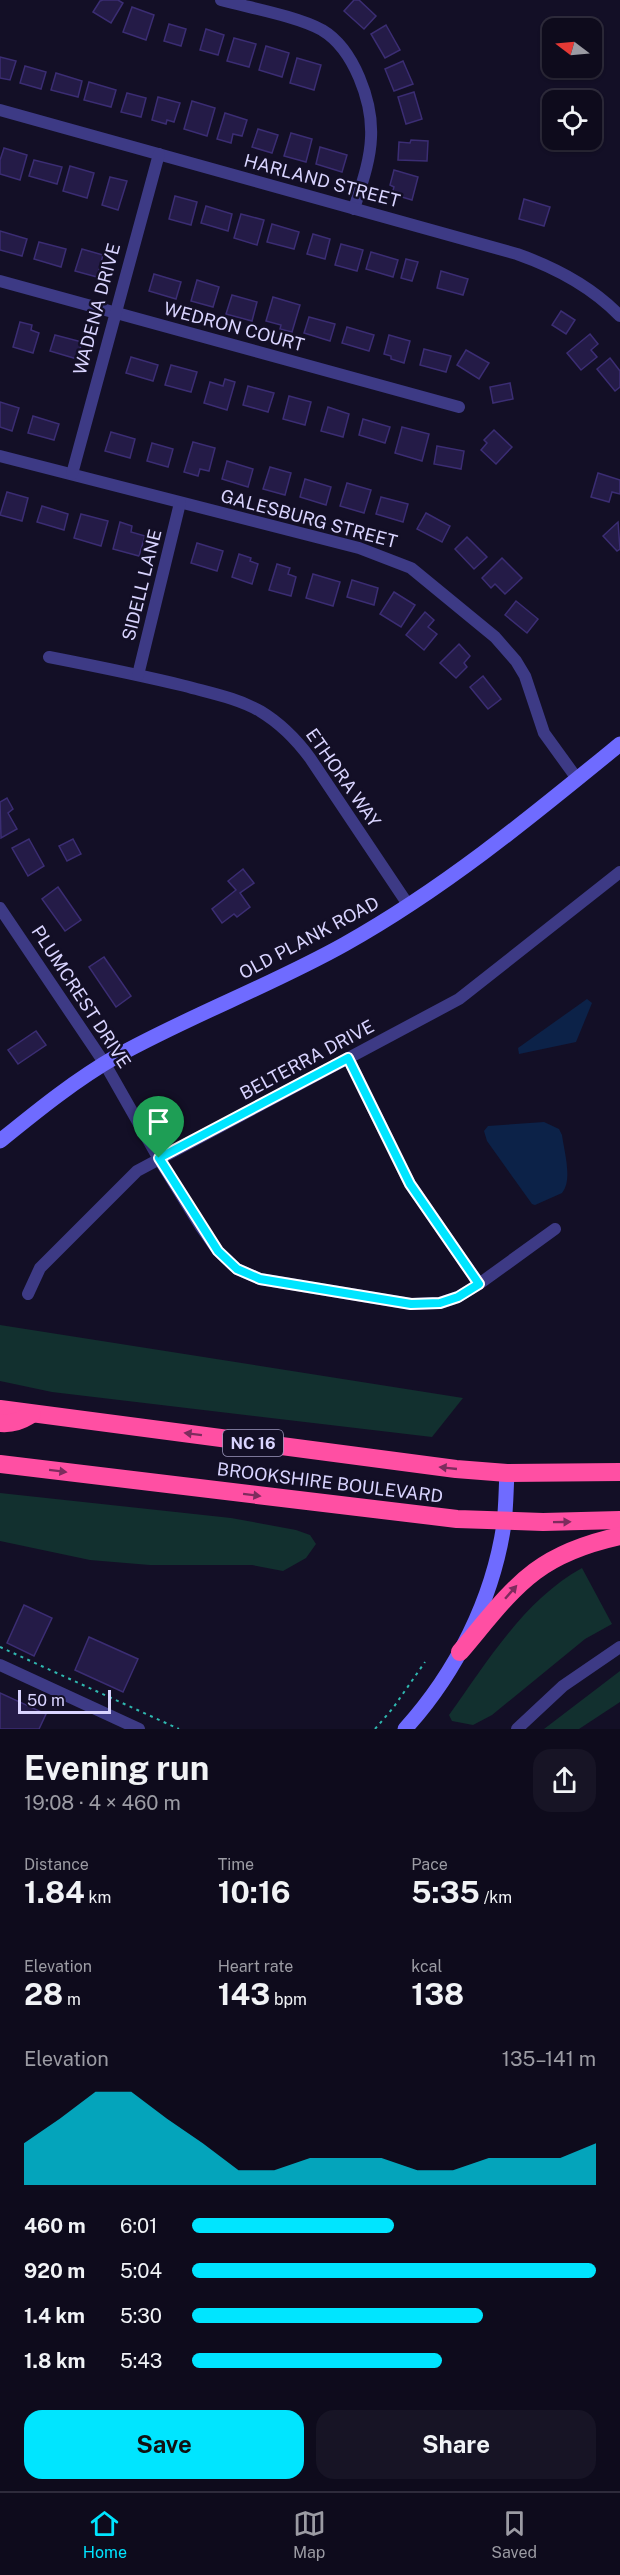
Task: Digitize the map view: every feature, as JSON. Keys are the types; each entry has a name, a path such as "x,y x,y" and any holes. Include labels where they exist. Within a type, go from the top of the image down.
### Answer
{"highway":[{"name":"BROOKSHIRE BOULEVARD","path":"0,1409 379,1461 507,1473 620,1472"},
{"path":"0,1423 11,1424 32,1414"},
{"name":"BROOKSHIRE BOULEVARD","path":"0,1464 446,1518 504,1521 620,1520"},
{"path":"460,1652 516,1585 534,1570 581,1545 620,1536"}],"street":[{"path":"221,0 311,25 334,38 346,51 358,72 371,122 369,154 354,209"},
{"name":"HARLAND STREET","path":"0,110 494,247 537,261 568,277 618,310"},
{"name":"WADENA DRIVE","path":"72,474 159,154"},
{"name":"WEDRON COURT","path":"0,281 459,406"},
{"name":"GALESBURG STREET","path":"0,456 359,548 411,568 495,638 516,661 528,685 544,733 578,780"},
{"name":"SIDELL LANE","path":"138,675 180,503"},
{"name":"ETHORA WAY","path":"49,657 138,675 236,700 261,712 284,728 310,758 409,906"},
{"name":"OLD PLANK ROAD","path":"0,1141 60,1094 105,1064 342,945 409,906 500,842 620,744"},
{"name":"BELTERRA DRIVE","path":"28,1294 32,1281 40,1268 137,1171 459,999 620,872"},
{"name":"PLUMCREST DRIVE","path":"0,908 105,1064 159,1158 218,1251 237,1269 260,1279 411,1304 440,1303 458,1297 479,1284 555,1229"},
{"path":"348,1058 410,1184 479,1284"},
{"path":"405,1729 435,1691 460,1652 485,1596 504,1521 507,1473"},
{"path":"518,1729 563,1686 620,1647"},
{"path":"0,1665 140,1729"}],"path":[{"path":"0,1647 179,1729"},
{"path":"375,1729 393,1708 425,1662"}],"green space":[{"path":"0,1325 463,1398 432,1437 52,1392 0,1381"},
{"path":"0,1493 231,1518 296,1530 310,1535 316,1544 306,1558 283,1571 252,1565 150,1565 90,1560 0,1541"},
{"path":"582,1568 612,1624 585,1639 492,1715 473,1725 452,1721 449,1715 492,1654 524,1615 561,1581"},
{"path":"620,1671 620,1702 579,1729 544,1729"}],"water":[{"path":"587,999 592,1003 576,1042 519,1054 518,1048"},
{"path":"544,1122 559,1129 562,1135 567,1181 562,1193 535,1205 487,1141 484,1131 488,1126"}],"building":[{"path":"103,0 118,0 123,3 111,23 93,12"},
{"path":"354,0 359,0 376,16 364,29 344,11"},
{"path":"132,7 154,15 146,40 123,32"},
{"path":"169,24 186,29 181,46 164,41"},
{"path":"386,25 400,50 385,58 371,34"},
{"path":"206,29 224,35 218,55 200,50"},
{"path":"234,38 256,44 249,67 227,61"},
{"path":"266,46 289,53 282,77 259,70"},
{"path":"0,57 16,61 10,80 0,78"},
{"path":"297,58 321,65 314,90 290,83"},
{"path":"403,61 413,84 394,91 385,69"},
{"path":"25,66 46,72 41,89 20,83"},
{"path":"56,73 82,81 78,97 51,90"},
{"path":"89,82 116,90 111,107 84,100"},
{"path":"414,92 422,119 406,124 398,97"},
{"path":"127,93 146,98 141,117 121,112"},
{"path":"158,97 180,103 174,122 167,120 166,124 152,120"},
{"path":"192,101 215,108 207,136 184,129"},
{"path":"225,113 247,120 242,136 233,134 231,143 217,139"},
{"path":"258,129 278,135 272,153 252,147"},
{"path":"291,133 312,139 306,162 284,156"},
{"path":"411,140 428,141 427,161 398,160 399,142 410,143"},
{"path":"320,147 347,155 342,172 316,164"},
{"path":"4,148 27,155 20,180 0,174 0,160"},
{"path":"34,160 62,167 57,184 29,176"},
{"path":"70,166 94,173 87,198 63,191"},
{"path":"394,170 418,177 412,200 392,194 394,187 390,185"},
{"path":"110,177 127,181 118,210 102,205"},
{"path":"175,196 197,202 191,225 169,219"},
{"path":"524,199 550,207 544,226 519,219"},
{"path":"206,206 232,214 228,231 201,223"},
{"path":"241,214 264,220 257,245 234,238"},
{"path":"272,224 299,232 294,249 267,242"},
{"path":"0,231 27,239 22,256 0,250"},
{"path":"313,234 330,239 325,259 307,254"},
{"path":"39,242 66,249 61,267 34,259"},
{"path":"341,244 363,250 357,271 335,265"},
{"path":"82,249 103,255 97,277 75,271"},
{"path":"371,252 398,260 393,277 366,269"},
{"path":"406,259 418,262 412,281 401,278"},
{"path":"441,271 468,279 463,295 437,288"},
{"path":"154,274 181,282 176,299 149,291"},
{"path":"197,280 219,287 213,307 191,301"},
{"path":"232,295 257,302 252,321 226,314"},
{"path":"273,297 300,305 292,332 280,329 281,325 266,321"},
{"path":"561,311 575,320 566,334 552,325"},
{"path":"309,317 335,324 330,341 304,333"},
{"path":"20,322 32,325 31,330 39,333 33,353 13,347"},
{"path":"347,327 374,335 369,351 342,343"},
{"path":"590,334 598,344 591,350 597,357 581,370 567,353"},
{"path":"55,335 82,342 77,359 50,351"},
{"path":"389,335 410,341 404,363 384,354"},
{"path":"424,349 451,356 446,372 420,365"},
{"path":"466,350 489,363 479,379 457,365"},
{"path":"131,357 158,365 153,381 126,373"},
{"path":"610,358 620,371 620,387 615,391 597,369"},
{"path":"171,365 197,372 191,392 165,385"},
{"path":"225,379 235,382 227,410 204,403 210,382 223,386"},
{"path":"510,383 513,399 493,403 490,387"},
{"path":"248,386 274,393 268,412 243,405"},
{"path":"289,396 311,402 305,425 283,419"},
{"path":"0,402 19,408 12,431 0,427"},
{"path":"328,407 349,414 343,437 321,431"},
{"path":"33,416 59,424 54,440 28,433"},
{"path":"363,419 390,427 385,443 359,435"},
{"path":"402,427 429,434 422,461 395,453"},
{"path":"494,430 512,447 496,464 481,450 487,443 484,440"},
{"path":"111,432 135,439 130,458 105,451"},
{"path":"193,442 215,448 209,471 200,469 198,476 184,472"},
{"path":"152,443 173,449 168,467 147,461"},
{"path":"437,446 464,451 461,469 434,464"},
{"path":"227,461 253,469 248,487 222,479"},
{"path":"270,467 291,473 285,495 263,489"},
{"path":"598,473 620,480 620,494 612,492 609,502 591,497"},
{"path":"305,479 331,487 326,505 300,497"},
{"path":"347,483 371,490 364,513 340,506"},
{"path":"7,492 28,498 22,521 0,515"},
{"path":"381,497 408,504 403,522 376,514"},
{"path":"42,506 68,514 64,530 37,522"},
{"path":"426,513 450,526 442,542 417,529"},
{"path":"81,514 108,521 101,546 74,538"},
{"path":"120,522 132,526 131,532 145,536 139,556 113,549"},
{"path":"618,522 620,549 617,551 603,536"},
{"path":"467,537 487,557 474,569 455,549"},
{"path":"197,543 223,551 217,571 191,563"},
{"path":"239,554 251,558 250,561 258,564 252,584 232,577"},
{"path":"502,558 522,578 505,594 495,584 491,588 482,578"},
{"path":"277,564 290,568 288,574 296,577 291,596 269,590"},
{"path":"313,574 340,582 333,606 306,598"},
{"path":"352,580 378,588 374,605 347,597"},
{"path":"394,592 415,605 401,627 380,614"},
{"path":"516,601 538,619 527,633 505,615"},
{"path":"425,612 434,620 428,627 437,634 424,650 406,635"},
{"path":"459,644 470,656 464,663 467,667 456,678 440,663"},
{"path":"483,676 501,699 488,709 470,687"},
{"path":"7,798 13,809 8,813 17,829 1,838 0,802"},
{"path":"29,839 44,866 28,876 12,848"},
{"path":"73,839 81,854 67,861 59,846"},
{"path":"243,869 254,883 240,893 250,907 237,917 234,914 222,923 212,909 236,890 228,881"},
{"path":"58,887 81,920 65,931 42,899"},
{"path":"104,957 131,996 116,1007 89,967"},
{"path":"36,1031 46,1045 18,1064 8,1050"},
{"path":"24,1605 52,1618 34,1656 7,1643"},
{"path":"89,1637 138,1659 123,1692 75,1670"},
{"path":"0,1693 46,1714 39,1729 0,1729"}],"route":[{"path":"348,1058 410,1184 479,1284 458,1297 440,1303 411,1304 260,1279 237,1269 218,1251 159,1158 348,1058"}]}
